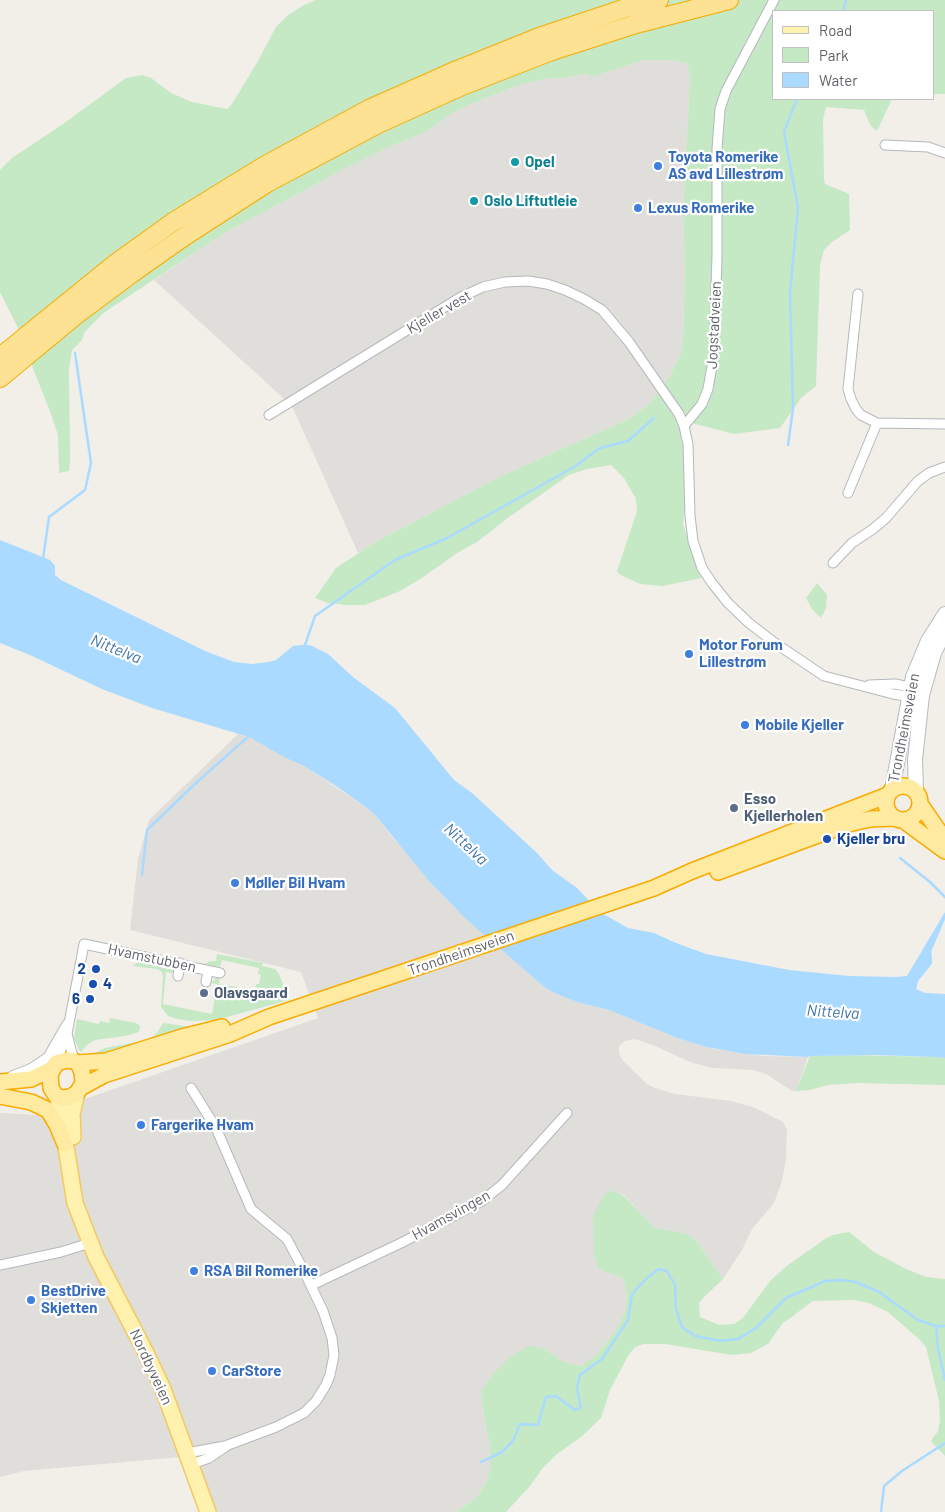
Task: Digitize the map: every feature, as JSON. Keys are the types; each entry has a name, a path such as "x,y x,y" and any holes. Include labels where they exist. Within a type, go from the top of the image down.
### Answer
{"highway":[{"path":"0,357 123,258 173,222 281,156 369,109 457,70 539,37 626,8 659,0"},
{"path":"0,378 84,310 185,236 268,183 378,124 462,86 549,52 636,24 729,0"},
{"path":"945,840 918,798 904,787 890,792 886,799 887,810 945,851"},
{"name":"Trondheimsveien","path":"654,888 890,792"},
{"path":"898,819 912,817 916,814 918,798"},
{"name":"Trondheimsveien","path":"80,1090 104,1075 230,1034 269,1018 613,901 724,870 848,824 870,819 898,819"},
{"name":"Trondheimsveien","path":"75,1062 106,1061 194,1034 269,1018"},
{"path":"0,1081 31,1079 67,1060 75,1062 82,1072 80,1090 66,1098 29,1094 0,1096"},
{"path":"54,1066 50,1084 57,1097"},
{"path":"0,1096 31,1102 48,1110 65,1144"}],"main road":[{"name":"Trondheimsveien","path":"890,792 923,650 945,614"},
{"name":"Trondheimsveien","path":"918,798 915,760 914,693 925,679 934,653 945,631"},
{"name":"Nordbyveien","path":"80,1090 71,1120 84,1226"},
{"name":"Nordbyveien","path":"57,1097 75,1202 90,1243 155,1372 190,1458 208,1512"}],"street":[{"name":"Jogstadveien","path":"684,426 702,404 708,389 714,355 717,255 717,129 720,109 726,92 774,0"},
{"path":"885,145 928,148 945,153"},
{"name":"Kjeller vest","path":"269,415 461,297 483,287 505,282 528,281 547,284 565,290 602,310 647,366 679,414 684,426"},
{"path":"858,294 848,389 851,399 861,415 878,423 945,424"},
{"path":"848,493 878,423"},
{"path":"684,426 688,444 690,516 693,541 702,568 728,603 749,623 824,676 838,681 864,685 895,684 914,693"},
{"path":"833,563 852,543 886,518 918,480 929,473 945,467"},
{"name":"Hvamstubben","path":"69,1022 84,944 220,973"},
{"path":"178,976 180,963"},
{"path":"206,982 208,971"},
{"path":"69,1022 68,1034 75,1062"},
{"path":"0,1081 43,1061 51,1053 69,1022"},
{"path":"54,1066 68,1034"},
{"path":"190,1458 209,1458 228,1445 276,1427 304,1413 316,1401 326,1385 333,1360 332,1338 312,1285 287,1239 251,1209 216,1128 191,1088"},
{"name":"Hvamsvingen","path":"312,1285 401,1243 482,1201 502,1186 567,1113"},
{"path":"0,1265 61,1252 90,1243"}],"shaded area":[{"path":"645,60 668,60 687,63 690,78 683,214 685,269 683,339 681,352 671,374 661,390 648,405 631,418 499,477 358,553 292,406 154,280 221,235 344,169 391,146 426,132 449,115 471,104 519,85 543,79 586,74 592,77"},
{"path":"238,734 249,737 304,766 367,808 403,847 429,881 448,901 552,992 577,1002 609,1010 677,1038 715,1049 762,1056 808,1057 796,1091 792,1091 766,1074 753,1070 712,1068 690,1062 635,1039 625,1041 619,1046 619,1053 623,1061 647,1084 655,1088 675,1094 731,1101 753,1107 783,1122 787,1130 786,1159 782,1181 774,1203 752,1229 742,1250 723,1279 696,1240 685,1233 655,1228 624,1195 612,1190 616,1275 623,1278 627,1297 625,1312 615,1332 596,1355 581,1366 564,1362 543,1348 481,1392 491,1463 487,1481 477,1497 456,1512 213,1512 192,1456 24,1471 0,1477 0,1113 39,1115 318,1018 301,972 130,930 138,859 149,820"}],"green space":[{"path":"316,0 945,0 945,94 935,94 935,10 772,10 772,100 892,100 877,131 871,126 864,111 866,110 826,107 823,119 824,180 825,184 849,194 850,230 824,250 820,265 816,386 801,398 780,428 734,434 684,421 687,492 683,524 701,578 663,586 640,584 619,574 617,571 637,511 636,499 624,478 611,465 587,469 569,475 477,542 400,591 365,605 328,603 315,598 336,568 374,543 499,477 631,418 648,405 661,390 681,352 683,339 685,269 683,214 690,78 687,63 668,60 645,60 592,77 586,74 543,79 519,85 449,115 426,132 391,146 344,169 221,235 102,314 84,333 82,340 72,350 69,369 69,471 59,473 58,435 25,342 0,292 0,170 12,158 126,78 142,75 151,78 171,93 192,102 227,109 258,61 276,27 288,15"},
{"path":"817,583 827,595 826,608 821,618 812,609 806,598"},
{"path":"217,954 263,963 262,966 275,969 279,974 289,1000 216,1020 191,1021 177,1019 168,1016 161,1007 162,972 157,969 133,966 138,962 174,970 174,973 166,972 163,1004 212,1014 217,984 211,983 217,977 220,977 219,984 255,991 256,984 259,984 261,975 258,974 259,968 222,960 220,967 205,964 210,961 216,961"},
{"path":"110,1018 136,1023 140,1026 139,1032 95,1040 88,1044 81,1052 74,1038 77,1019 99,1024 100,1021 109,1023"},
{"path":"163,1023 205,1027 124,1051 91,1055 105,1048 148,1040 157,1033"},
{"path":"844,1055 945,1058 945,1085 857,1083 828,1085 810,1090 796,1091 810,1056"},
{"path":"612,1190 624,1196 655,1228 685,1233 696,1240 723,1279 699,1303 700,1317 719,1325 734,1324 743,1318 770,1281 788,1265 833,1235 849,1232 874,1252 906,1269 926,1277 945,1279 945,1456 931,1441 938,1431 940,1420 939,1401 926,1347 888,1312 869,1303 854,1300 813,1301 782,1324 768,1344 751,1353 732,1355 665,1344 644,1344 635,1347 628,1356 610,1390 601,1418 581,1437 557,1454 506,1512 456,1512 477,1497 487,1481 491,1463 490,1447 481,1391 491,1377 510,1357 529,1346 543,1348 564,1362 581,1366 596,1355 615,1332 625,1312 627,1297 623,1278 599,1269 594,1256 593,1216 604,1195"}],"water":[{"name":"Nittelva","path":"0,540 50,560 55,566 55,575 61,580 205,651 234,662 252,664 269,662 276,660 293,646 301,645 310,645 328,654 353,677 395,708 454,780 472,793 537,853 552,870 577,888 600,912 628,928 654,933 706,954 789,970 849,976 896,977 907,976 945,912 930,951 931,963 919,978 916,989 925,993 945,994 945,1058 874,1055 808,1057 745,1054 707,1047 677,1038 609,1010 577,1002 552,992 465,918 429,881 376,816 336,786 304,766 249,737 152,708 102,689 0,643"}],"waterway":[{"path":"843,10 846,0"},
{"path":"788,445 793,409 790,292 798,208 784,132 797,100"},
{"path":"43,559 49,517 85,490 91,463 75,353"},
{"path":"305,645 315,616 395,560 447,538 574,467 600,448 628,441 654,418"},
{"path":"142,875 147,830 249,736"},
{"path":"900,858 930,882 945,897"},
{"path":"919,978 931,963 930,951 945,916"},
{"path":"481,1462 502,1452 513,1441 520,1424 538,1425 546,1397 556,1396 575,1410 581,1407 577,1389 580,1375 602,1359 628,1320 632,1294 648,1277 659,1269 667,1271 675,1285 676,1309 682,1327 695,1336 720,1341 738,1339 756,1328 786,1298 825,1281 841,1280 856,1282 879,1292 918,1320 936,1326 945,1326"},
{"path":"936,1326 938,1348 945,1380"},
{"path":"881,1512 884,1486 902,1471 945,1443"}],"place":[{"name":"Opel","path":"515,162"},
{"name":"Toyota Romerike AS avd Lillestrøm","path":"658,166"},
{"name":"Oslo Liftutleie","path":"474,201"},
{"name":"Lexus Romerike","path":"638,208"},
{"name":"Motor Forum Lillestrøm","path":"689,654"},
{"name":"Mobile Kjeller","path":"745,725"},
{"name":"Esso Kjellerholen","path":"734,808"},
{"name":"Kjeller bru","path":"827,839"},
{"name":"Møller Bil Hvam","path":"235,883"},
{"name":"2","path":"96,969"},
{"name":"4","path":"93,984"},
{"name":"Olavsgaard","path":"204,993"},
{"name":"6","path":"90,999"},
{"name":"Fargerike Hvam","path":"141,1125"},
{"name":"RSA Bil Romerike","path":"194,1271"},
{"name":"BestDrive Skjetten","path":"31,1300"},
{"name":"CarStore","path":"212,1371"}]}
